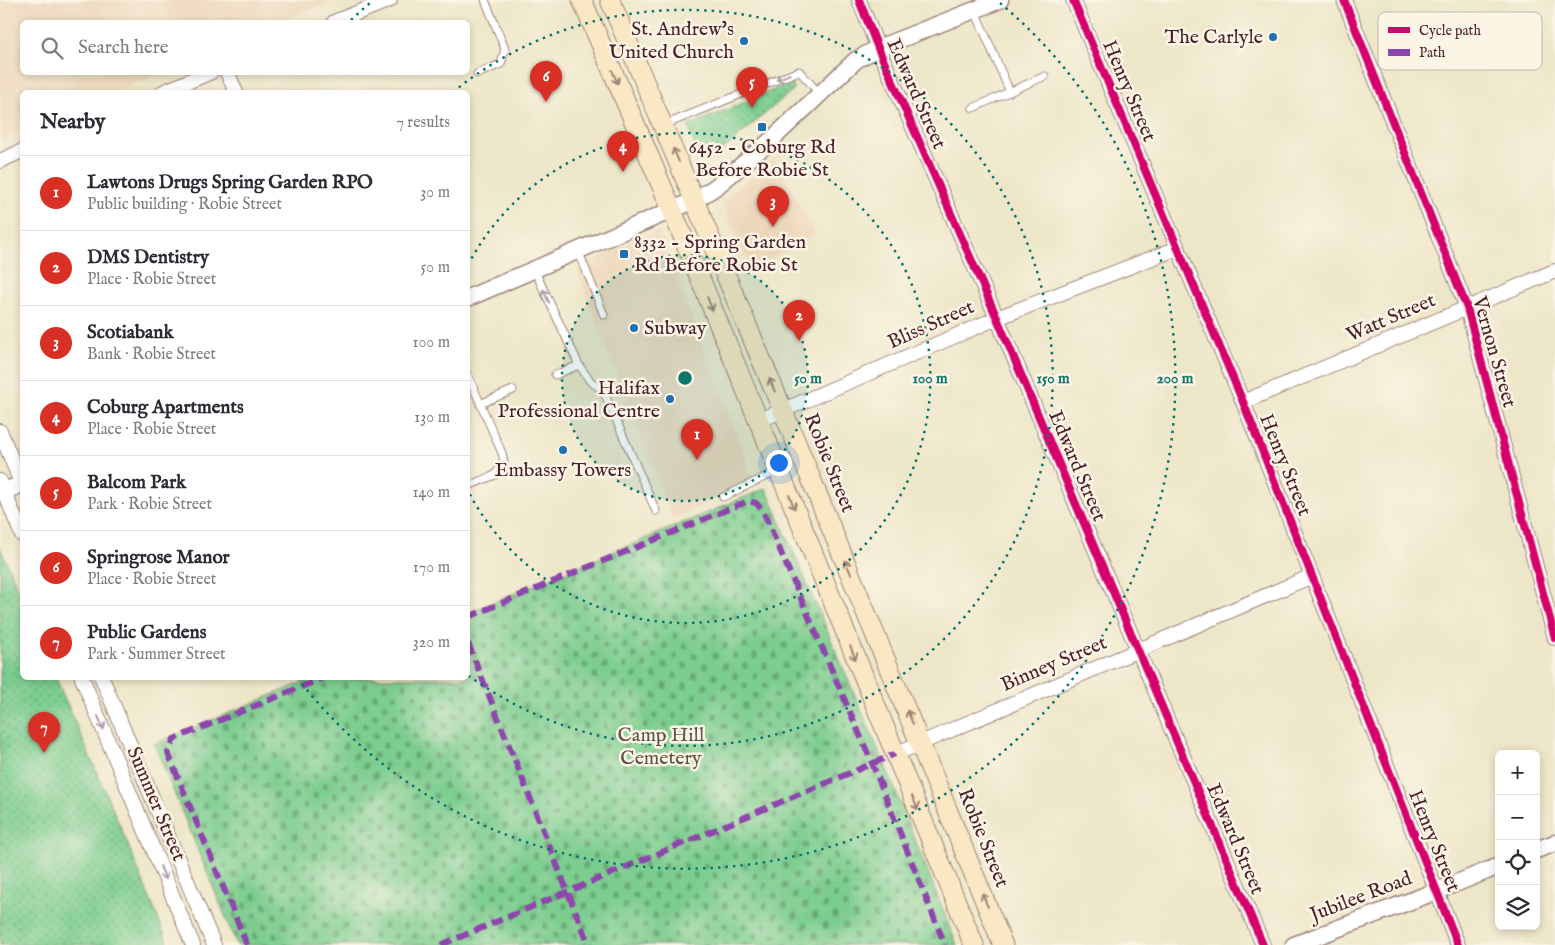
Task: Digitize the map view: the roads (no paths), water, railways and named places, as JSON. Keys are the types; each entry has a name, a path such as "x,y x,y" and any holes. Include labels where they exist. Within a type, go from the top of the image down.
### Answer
{"main road":[{"path":"582,0 672,210 974,945"},
{"name":"Robie Street","path":"610,0 783,411 1003,945"}],"street":[{"path":"339,20 390,0"},
{"name":"Edward Street","path":"859,0 878,48 997,318 1263,945"},
{"path":"470,297 695,200 717,186 769,142 856,60 878,48 1000,0"},
{"name":"Henry Street","path":"1073,0 1243,402 1458,945"},
{"name":"Vernon Street","path":"1344,0 1466,308 1555,638"},
{"path":"168,90 204,75"},
{"path":"228,75 235,90"},
{"path":"0,160 20,152"},
{"name":"Bliss Street","path":"758,422 997,318 1178,248"},
{"name":"Watt Street","path":"1243,402 1555,271"},
{"path":"0,431 20,479"},
{"path":"20,484 1,488 20,531"},
{"name":"Binney Street","path":"895,754 1312,576"},
{"name":"Summer Street","path":"83,680 193,945"},
{"name":"Summer Street","path":"103,680 214,945"},
{"path":"1540,849 1555,843"},
{"name":"Jubilee Road","path":"1294,945 1495,868"}],"lane":[{"path":"477,74 501,64 504,49 485,0"},
{"path":"974,10 1010,92"},
{"path":"663,125 799,71 820,94"},
{"path":"973,108 1044,76"},
{"path":"578,250 604,315"},
{"path":"534,269 579,365 590,381 603,390 656,511"},
{"path":"556,375 579,365"},
{"path":"470,380 502,453 504,462 496,475 470,485"},
{"path":"480,404 513,390"},
{"path":"723,496 779,471"}],"place":[{"name":"The Carlyle","path":"1273,37"},
{"name":"St. Andrew's United Church","path":"744,41"},
{"name":"Springrose Manor","path":"546,102"},
{"name":"Balcom Park","path":"752,108"},
{"name":"6452 - Coburg Rd Before Robie St","path":"762,127"},
{"name":"Coburg Apartments","path":"623,172"},
{"name":"Scotiabank","path":"773,227"},
{"name":"8332 - Spring Garden Rd Before Robie St","path":"624,254"},
{"name":"Subway","path":"634,328"},
{"name":"DMS Dentistry","path":"799,341"},
{"name":"Halifax Professional Centre","path":"670,399"},
{"name":"Embassy Towers","path":"563,450"},
{"name":"Lawtons Drugs Spring Garden RPO","path":"697,460"},
{"name":"Public Gardens","path":"44,753"}],"park label":[{"name":"Camp Hill Cemetery","path":"661,746"}]}
